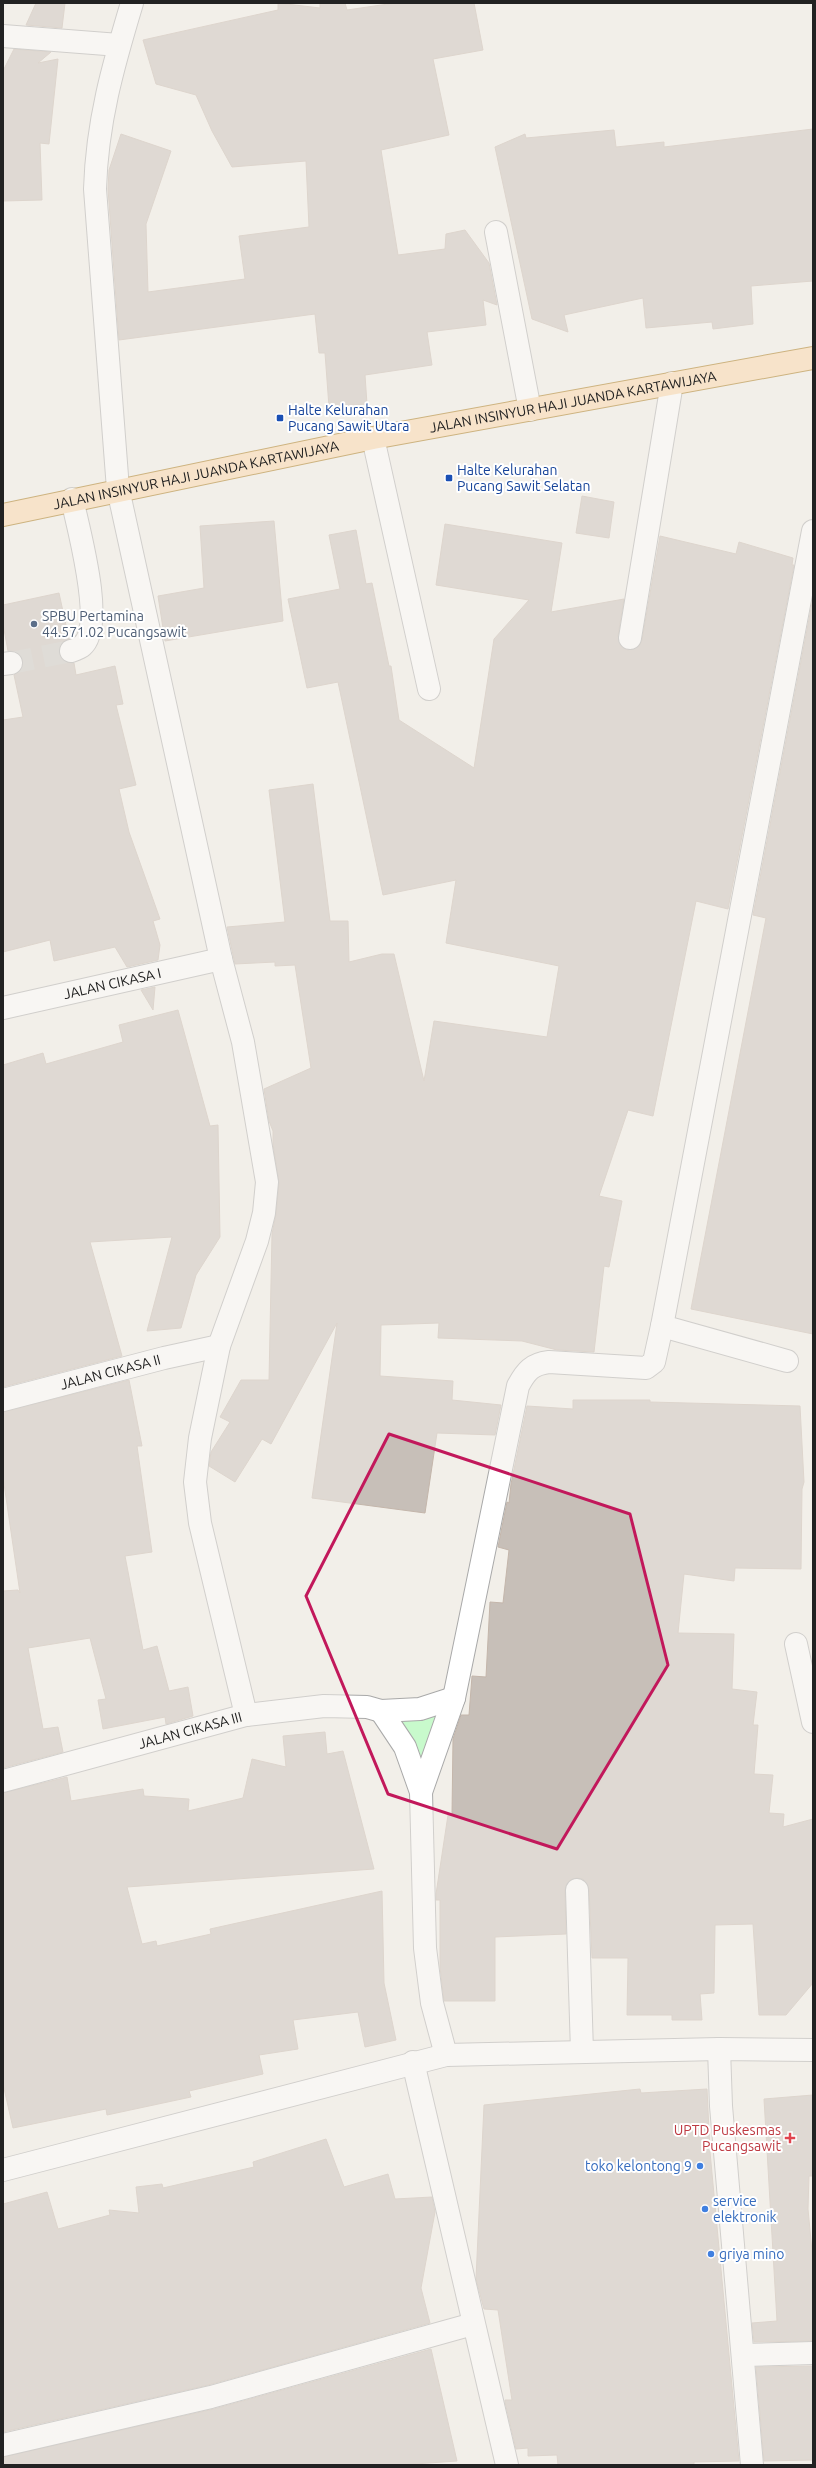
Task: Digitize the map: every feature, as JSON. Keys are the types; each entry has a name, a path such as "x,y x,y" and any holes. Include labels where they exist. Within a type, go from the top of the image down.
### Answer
{"main road":[{"name":"JALAN INSINYUR HAJI JUANDA KARTAWIJAYA","path":"3,515 118,489 373,438 813,358"}],"street":[{"path":"132,3 108,84 96,154 95,189 118,489 221,959 246,1057 267,1182 264,1213 257,1241 219,1346 200,1438 195,1482 200,1523 246,1715"},
{"path":"3,36 119,45"},
{"path":"496,232 530,410"},
{"path":"630,638 672,383"},
{"path":"373,438 430,689"},
{"path":"71,651 83,646 90,632 93,609 72,499"},
{"path":"421,1792 454,1698 518,1386 527,1370 537,1363 549,1362 646,1368 654,1362 813,531"},
{"name":"JALAN CIKASA I","path":"3,1008 221,959"},
{"path":"662,1326 787,1361"},
{"name":"JALAN CIKASA II","path":"3,1400 164,1358 219,1346"},
{"path":"796,1644 813,1722"},
{"name":"JALAN CIKASA III","path":"3,1781 246,1715 324,1706 367,1707 381,1711 420,1709 454,1698"},
{"path":"381,1711 405,1746 421,1792 425,1948 432,2003 446,2054"},
{"path":"577,1890 582,2052"},
{"path":"719,2049 721,2106 752,2465"},
{"path":"3,2170 446,2054 719,2049 813,2050"},
{"path":"413,2062 507,2465"},
{"path":"3,2446 210,2397 473,2324"},
{"path":"743,2355 813,2353"}],"highlighted area":[{"path":"389,1434 630,1514 668,1665 557,1849 388,1794 306,1596"}],"green space":[{"path":"438,1715 423,1764 397,1717"}],"building":[{"path":"36,3 65,3 62,28 26,25"},
{"path":"278,3 320,8 320,3 345,3 347,10 395,3 474,3 483,50 433,59 449,135 381,150 398,255 445,249 446,234 465,230 489,263 497,305 483,300 486,325 427,332 432,365 365,375 367,404 329,407 325,353 319,353 315,314 119,340 108,189 109,170 121,134 171,151 146,224 148,292 245,279 239,236 309,227 306,161 232,167 212,131 196,95 156,84 143,40 278,10"},
{"path":"14,49 51,52 38,63 58,59 49,144 40,143 42,200 3,201 3,71"},
{"path":"813,129 813,281 751,286 753,324 713,329 712,322 646,328 643,298 564,315 568,332 532,319 495,147 525,134 526,138 614,130 616,147 664,142 664,147"},
{"path":"582,496 614,502 609,538 576,533"},
{"path":"274,521 283,621 165,641 158,596 204,588 200,526"},
{"path":"445,524 562,543 551,612 624,599 618,636 622,647 628,650 639,646 642,640 660,536 736,554 739,542 793,558 792,565 794,565 728,909 696,901 653,1116 628,1110 599,1196 622,1201 609,1267 604,1266 594,1352 557,1350 522,1341 438,1338 439,1323 381,1325 380,1376 453,1381 452,1400 501,1405 495,1435 437,1433 425,1513 312,1498 337,1323 271,1444 262,1439 235,1482 209,1466 211,1452 230,1422 220,1417 241,1380 269,1380 272,1234 276,1214 279,1183 273,1144 273,1131 269,1121 264,1089 311,1068 295,965 275,966 275,962 235,964 227,927 285,922 269,790 313,784 330,921 348,921 349,962 382,954 394,954 424,1081 434,1021 547,1037 559,966 446,943 456,880 383,895 338,682 307,688 288,599 340,589 329,535 356,530 366,584 372,583 389,666 391,666 399,720 474,768 494,639 529,600 436,585"},
{"path":"59,593 69,639 61,643 59,655 63,661 74,663 76,675 115,666 123,704 116,705 136,785 119,789 129,832 160,919 153,921 160,945 158,960 127,967 115,947 54,961 50,940 3,952 3,720 23,717 14,675 22,668 23,662 16,652 8,651 3,624 3,605"},
{"path":"813,598 813,1334 691,1309 766,918 753,915"},
{"path":"155,987 153,1010 141,990"},
{"path":"178,1010 210,1126 218,1125 220,1237 196,1275 181,1328 147,1331 172,1237 90,1242 122,1356 3,1387 3,1065 43,1053 46,1064 123,1042 119,1025"},
{"path":"129,1380 142,1446 137,1446 152,1552 125,1556 143,1650 157,1646 169,1691 188,1687 193,1716 166,1724 165,1717 103,1729 98,1700 106,1699 90,1638 28,1648 43,1729 58,1727 63,1752 3,1768 3,1591 18,1590 20,1593 3,1477 3,1412"},
{"path":"573,1400 650,1400 650,1402 800,1406 804,1482 802,1489 801,1569 735,1568 734,1581 684,1574 678,1633 734,1634 732,1689 757,1692 753,1725 758,1725 754,1774 773,1775 769,1813 784,1814 783,1827 813,1819 813,1983 786,2015 759,2015 753,1924 715,1925 714,1993 700,1994 702,2020 672,2020 672,2015 627,2015 628,1958 592,1958 589,1889 583,1879 577,1878 570,1880 565,1890 566,1934 495,1937 495,2001 444,2001 440,1967 440,1900 436,1900 436,1894 448,1815 452,1815 453,1739 461,1715 469,1715 472,1676 486,1677 490,1602 503,1603 509,1550 498,1547 507,1502 509,1503 511,1484 527,1406 573,1409"},
{"path":"325,1732 327,1754 343,1751 374,1869 127,1887 142,1944 156,1941 157,1946 211,1934 210,1929 382,1891 384,1983 396,2040 365,2047 358,2012 293,2020 298,2049 259,2055 263,2074 189,2091 191,2097 107,2115 106,2109 13,2128 3,2084 3,1793 67,1777 71,1801 143,1789 144,1796 189,1799 188,1811 243,1798 252,1759 286,1767 283,1736"},
{"path":"640,2089 641,2093 707,2089 710,2152 739,2461 694,2462 694,2465 558,2465 557,2455 528,2456 528,2448 516,2449 505,2402 505,2400 512,2400 498,2310 484,2309 476,2279 484,2105"},
{"path":"813,2095 813,2176 809,2176 808,2209 813,2262 813,2341 754,2342 752,2323 777,2321 764,2099"},
{"path":"326,2139 344,2187 388,2174 395,2199 432,2197 435,2212 421,2288 430,2323 208,2385 3,2432 3,2204 47,2192 58,2229 110,2215 109,2210 139,2213 136,2187 162,2184 163,2188 254,2167 253,2162"},
{"path":"431,2349 457,2461 401,2465 3,2465 3,2457 214,2409"},
{"path":"813,2366 813,2460 764,2461 756,2367"}],"tunnel":[{"path":"11,663 71,651"}],"place":[{"name":"Halte Kelurahan Pucang Sawit Utara","path":"280,418"},
{"name":"Halte Kelurahan Pucang Sawit Selatan","path":"449,478"},
{"name":"SPBU Pertamina 44.571.02 Pucangsawit","path":"34,624"},
{"name":"UPTD Puskesmas Pucangsawit","path":"790,2138"},
{"name":"toko kelontong 9","path":"700,2166"},
{"name":"service elektronik","path":"705,2209"},
{"name":"griya mino","path":"711,2254"}]}
